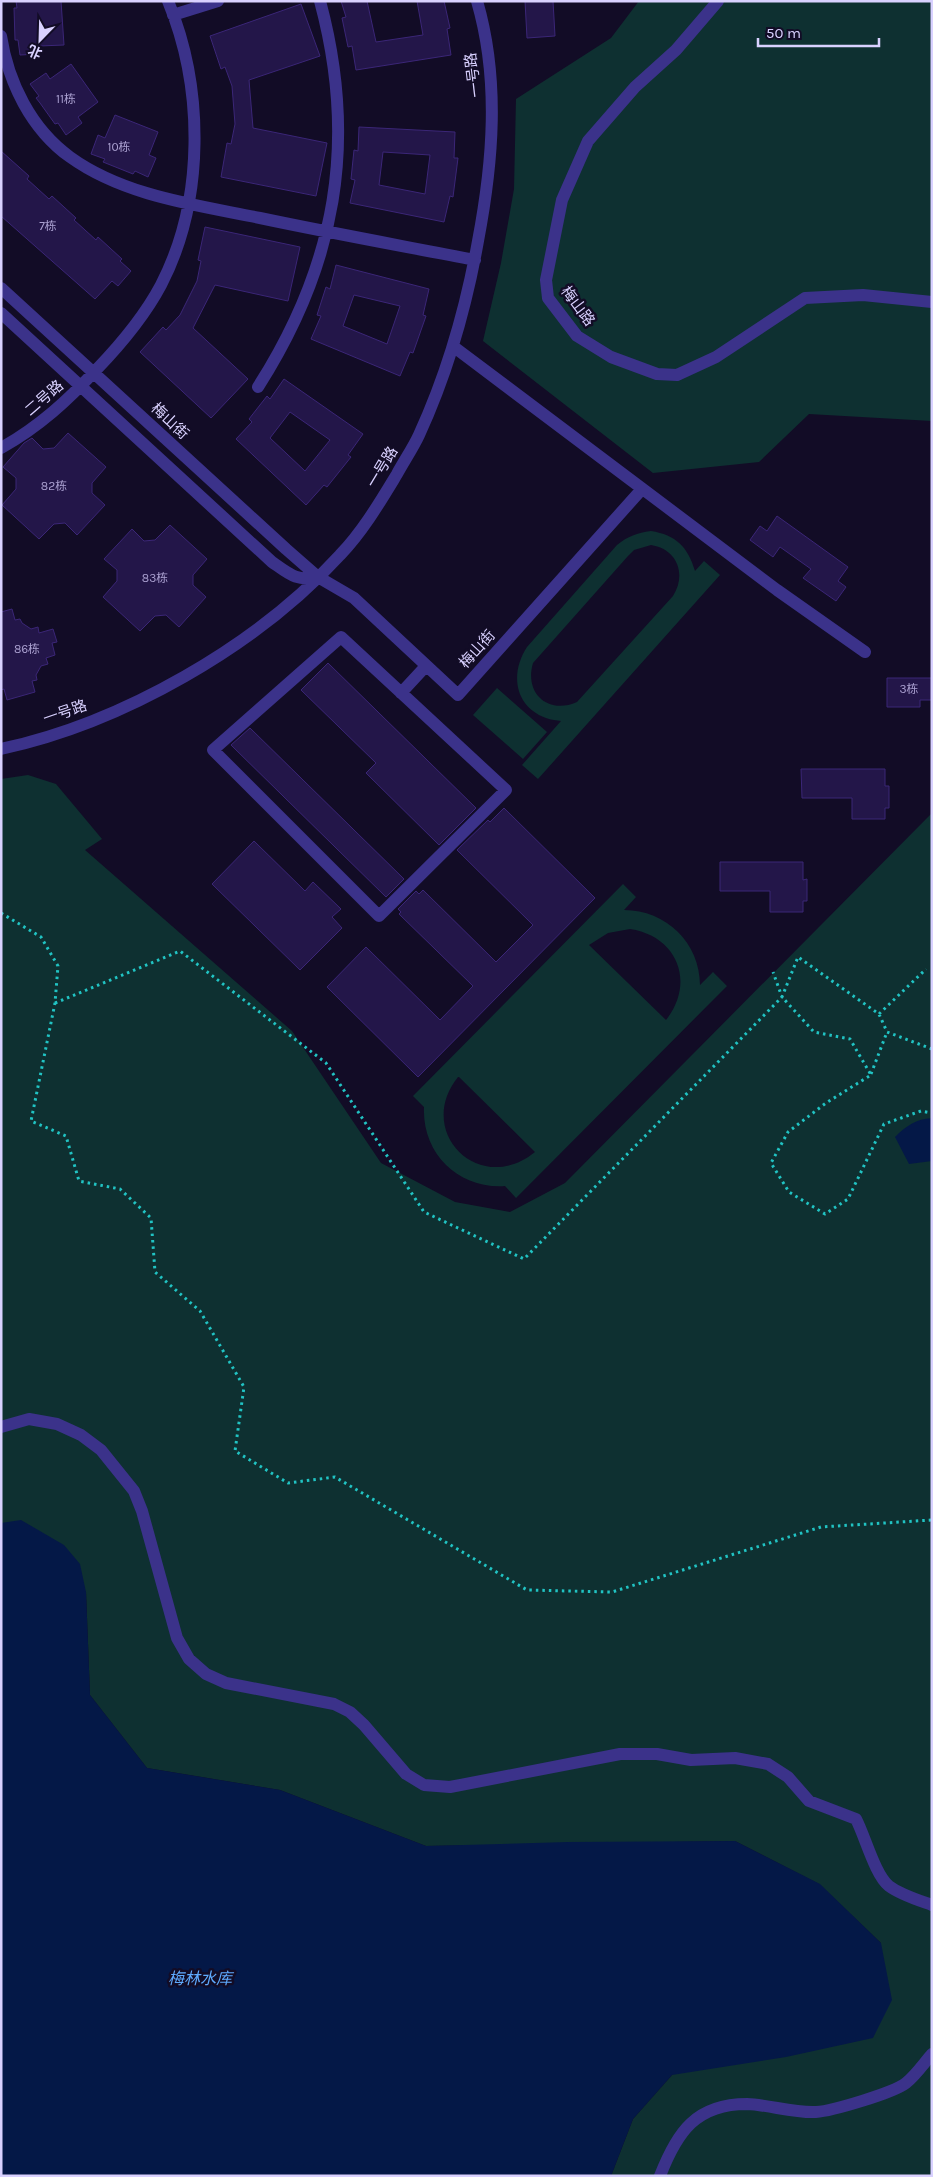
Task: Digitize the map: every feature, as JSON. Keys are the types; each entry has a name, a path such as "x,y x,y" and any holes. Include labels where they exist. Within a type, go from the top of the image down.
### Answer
{"street":[{"name":"二号路","path":"1,448 40,424 81,387 127,337 155,296 178,245 188,204 192,165 193,117 186,60 168,1"},
{"path":"173,15 218,1"},
{"path":"258,388 288,338 314,275 326,232 337,171 338,113 333,56 320,1"},
{"name":"一号路","path":"1,749 74,728 141,700 219,655 264,624 318,577 342,554 377,507 419,436 454,347 475,260 488,187 493,96 482,20 477,1"},
{"name":"梅山路","path":"718,1 676,50 635,87 588,141 562,200 546,280 548,298 576,336 611,357 657,374 677,374 716,357 806,298 863,295 932,302"},
{"path":"1,36 7,65 17,90 39,126 69,156 105,178 188,204 475,260"},
{"name":"梅山街","path":"1,288 318,577 354,598 458,695 642,489"},
{"path":"1,313 272,562 290,576 305,580 318,577"},
{"path":"454,347 777,590 865,652"},
{"path":"341,637 401,693 506,790 379,916 213,750 341,637"},
{"path":"401,693 426,666"},
{"path":"1,1428 29,1418 57,1424 81,1436 101,1450 107,1457 134,1491 140,1504 177,1638 189,1659 206,1674 226,1683 334,1704 350,1712 406,1774 424,1785 450,1787 620,1754 657,1754 690,1760 735,1758 768,1764 788,1777 809,1801 856,1819 865,1835 879,1874 889,1885 912,1898 932,1905"},
{"path":"660,2176 670,2150 688,2125 711,2110 746,2104 816,2112 864,2100 906,2083 932,2054"}],"path":[{"path":"1,913 41,937 58,966 55,1003 31,1121 66,1136 79,1181 120,1189 151,1218 155,1272 200,1311 244,1387 235,1451 288,1483 335,1477 527,1590 612,1592 821,1527 932,1520"},
{"path":"55,1003 180,951 326,1063 424,1212 524,1259 782,997 798,957 879,1014 887,1032 871,1075 826,1103 788,1132 771,1163 789,1192 825,1214 848,1199 884,1124 920,1111 932,1113"},
{"path":"879,1014 926,970"},
{"path":"773,972 782,997 814,1032 850,1039 871,1075"},
{"path":"887,1032 932,1049"}],"green space":[{"path":"639,1 932,1 932,421 809,414 759,462 653,473 483,341 501,263 514,189 516,99 611,38"},
{"path":"651,531 674,539 680,544 689,555 695,571 704,561 720,575 538,779 522,765 561,721 548,719 535,713 521,697 517,678 518,667 522,657 527,647 617,545 629,537","holes":["651,545 660,547 673,557 679,571 677,588 673,596 577,702 557,706 541,699 535,692 532,684 533,663 634,550"]},
{"path":"497,688 547,732 523,759 473,715"},
{"path":"28,775 56,784 102,839 85,850 292,1031 381,1163 455,1202 510,1212 565,1183 932,813 932,2176 611,2176 633,2119 672,2075 881,1943 819,1884 735,1841 426,1846 280,1790 147,1768 90,1695 86,1592 1,1523 1,779"},
{"path":"623,884 636,897 624,910 654,916 678,932 687,943 694,956 700,985 713,972 727,986 516,1198 505,1186 473,1182 459,1175 446,1165 429,1140 425,1124 424,1107 413,1096","holes":["630,929 646,933 660,941 670,951 677,963 680,976 680,991 675,1005 666,1020 589,945 608,933","459,1077 535,1152 514,1164 494,1167 475,1163 459,1152 449,1137 444,1118 446,1098"]}],"water":[{"path":"932,1118 932,1161 909,1164 895,1137 912,1124"},
{"name":"梅林水库","path":"21,1520 64,1545 80,1564 86,1592 90,1695 147,1768 280,1790 426,1846 568,1842 735,1841 820,1884 881,1943 892,2000 873,2038 786,2057 672,2075 633,2119 611,2176 1,2176 1,1523"}],"building":[{"path":"16,1 61,1 64,45 39,46 39,54 20,55 18,40 15,40 14,8 17,8"},
{"path":"341,1 367,1 376,42 423,35 417,1 444,1 450,28 447,29 451,55 356,70 352,46 348,47 342,18 346,17"},
{"path":"525,1 553,1 555,36 527,38"},
{"path":"301,4 320,56 249,80 253,128 327,143 316,196 221,177 227,143 231,144 235,124 232,86 225,67 221,69 210,36"},
{"path":"71,64 98,102 78,117 82,123 66,135 58,123 55,124 36,98 39,96 30,84 46,73 50,79"},
{"path":"115,115 158,132 149,155 156,158 148,177 135,171 133,174 103,162 105,159 91,154 98,135 105,138"},
{"path":"359,127 455,132 454,158 458,158 453,197 450,196 444,222 350,203 355,180 351,179 354,150 358,151","holes":["383,152 430,155 425,194 379,185"]},
{"path":"1,151 29,176 27,179 49,199 52,196 96,240 98,237 122,259 120,261 131,271 118,286 112,281 95,299 1,216"},
{"path":"205,227 300,247 288,301 215,285 193,328 248,379 211,418 140,352 163,327 166,330 180,315 197,281 201,261 198,260"},
{"path":"336,265 429,289 423,315 426,316 413,353 410,352 400,376 311,339 321,316 317,315 326,287 330,289","holes":["354,295 400,306 387,344 343,326"]},
{"path":"284,379 363,434 348,455 351,457 327,487 324,485 306,505 236,439 252,422 249,419 267,396 270,399","holes":["290,412 330,440 305,471 270,438"]},
{"path":"68,433 106,467 92,483 92,493 105,505 77,535 65,523 54,524 39,539 2,505 16,489 16,478 3,467 24,443 32,438 43,449 54,448"},
{"path":"777,516 848,567 838,581 846,587 836,601 803,578 811,569 780,547 773,557 750,540 760,526 767,531"},
{"path":"170,525 207,559 193,575 193,585 206,597 179,627 166,615 155,616 140,631 103,597 117,581 117,570 104,559 132,529 144,541 155,540"},
{"path":"12,609 15,620 20,619 22,623 31,629 38,627 39,633 53,629 57,642 52,643 55,655 46,658 48,664 41,666 36,675 37,680 32,681 35,692 7,700 4,689 1,690 1,612"},
{"path":"328,663 476,808 439,845 366,773 376,763 301,690"},
{"path":"887,678 932,678 932,700 920,700 920,707 887,707"},
{"path":"250,728 404,879 386,897 231,745"},
{"path":"801,769 885,769 885,786 889,786 889,808 885,808 885,819 852,819 852,798 802,798"},
{"path":"504,808 595,898 418,1077 327,987 366,947 440,1020 473,986 399,914 401,912 398,909 416,891 419,894 423,890 496,962 533,925 457,850 488,820 490,822"},
{"path":"254,841 305,891 313,882 341,909 332,917 342,928 300,970 212,884"},
{"path":"720,862 803,862 803,880 807,879 807,901 803,901 803,912 770,912 770,891 720,891"}]}
